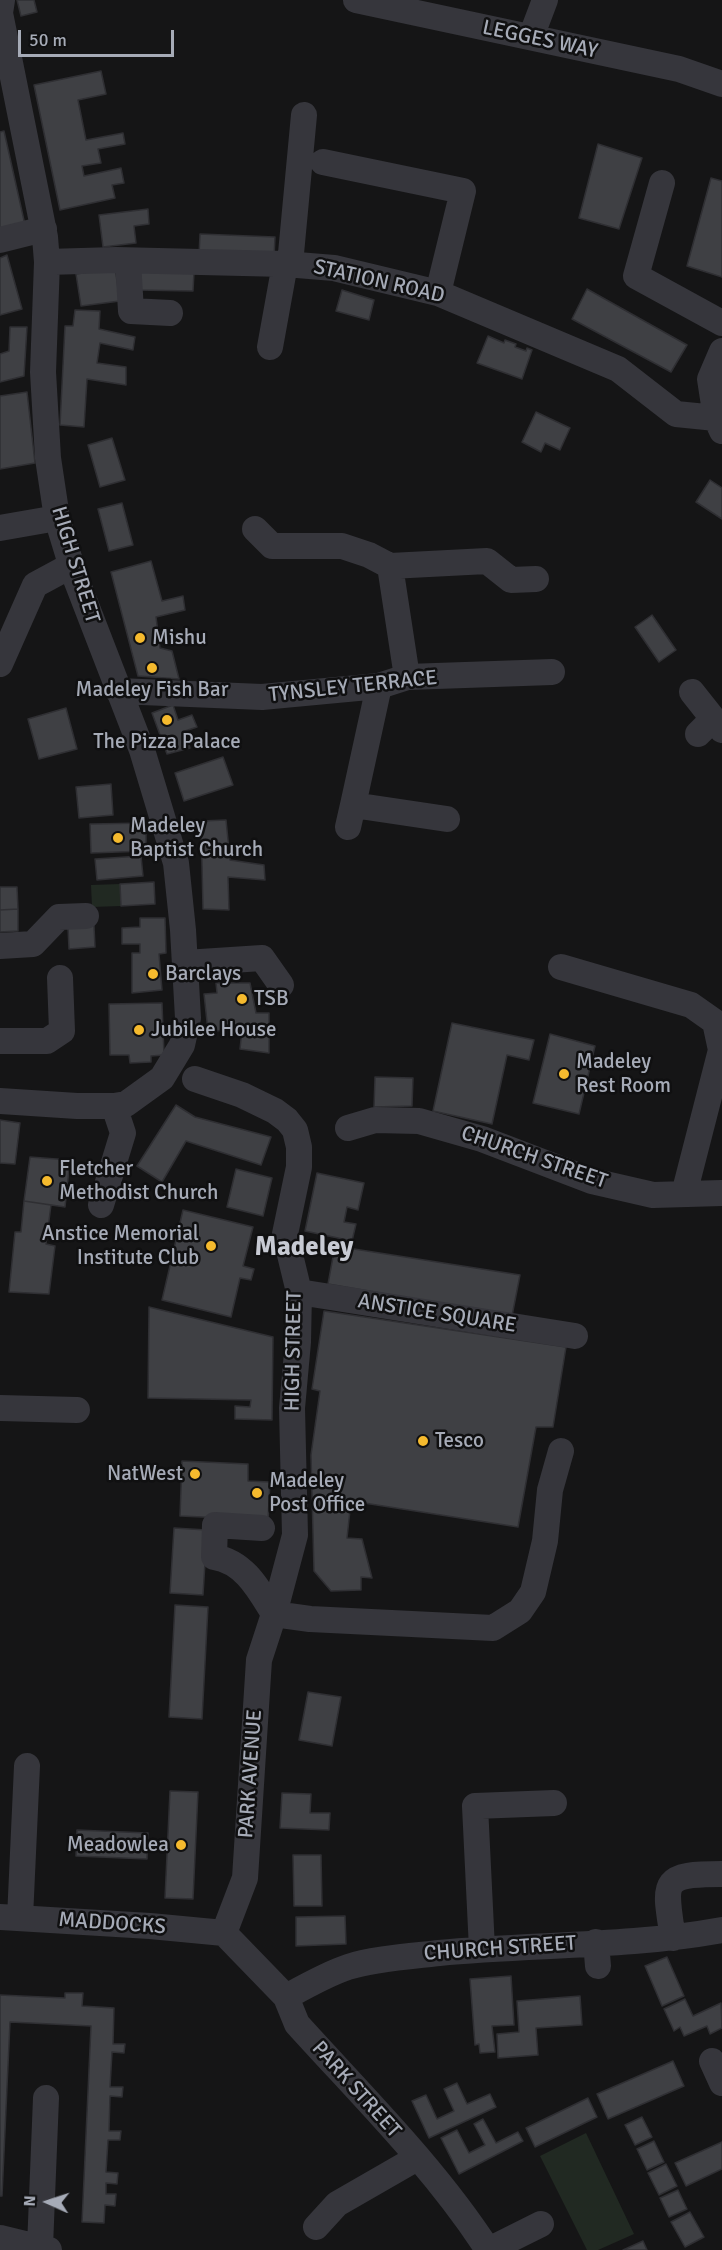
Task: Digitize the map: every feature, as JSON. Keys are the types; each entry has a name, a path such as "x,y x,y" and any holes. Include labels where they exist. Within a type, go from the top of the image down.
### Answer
{"street":[{"name":"HIGH STREET","path":"2,0 0,13 10,105 44,229 47,262 43,372 48,458 57,518 118,691 142,750 176,863 188,1018 181,1048 162,1078 182,1085 188,1084 195,1078 242,1095 275,1111 295,1130 299,1147 299,1167 285,1234 299,1292 298,1342 292,1408 295,1535 274,1614"},
{"name":"LEGGES WAY","path":"356,0 679,69 722,84"},
{"path":"531,37 545,0"},
{"path":"270,347 287,264 304,115"},
{"path":"323,162 463,191 438,292"},
{"path":"662,183 636,276 722,323"},
{"path":"0,240 44,229"},
{"path":"128,261 131,311 170,313"},
{"name":"STATION ROAD","path":"47,262 287,264 334,268 438,292 618,369 676,414 719,425 710,379 722,351"},
{"path":"0,528 57,518"},
{"path":"255,529 273,546 342,546 369,555 390,566 487,561 511,580 536,579"},
{"path":"0,664 35,585 72,565"},
{"path":"390,566 407,678"},
{"name":"TYNSLEY TERRACE","path":"118,691 262,698 379,686 407,678 552,672"},
{"path":"379,686 351,816 447,819"},
{"path":"692,692 711,728"},
{"path":"0,946 33,944 60,917 86,916"},
{"path":"185,963 262,958 280,985"},
{"path":"561,967 691,1005 715,1022 721,1050 719,1072 684,1194"},
{"path":"0,1041 47,1041 62,1031 60,978"},
{"path":"181,1048 191,1060 195,1078"},
{"path":"0,1101 114,1106 126,1104 162,1078"},
{"path":"101,1204 123,1133 114,1106"},
{"name":"CHURCH STREET","path":"348,1128 375,1120 418,1121 482,1139 592,1181 653,1195 722,1193"},
{"name":"ANSTICE SQUARE","path":"299,1292 575,1336"},
{"path":"0,1408 77,1410"},
{"path":"262,1528 215,1524 214,1557 226,1559 239,1566 254,1582 274,1614 310,1619 494,1628 520,1611 533,1592 545,1541 550,1490 561,1451"},
{"name":"PARK AVENUE","path":"224,1933 245,1878 259,1660 274,1614"},
{"path":"10,1918 27,1766"},
{"path":"482,1949 475,1806 554,1803"},
{"path":"673,1938 666,1898 667,1887 676,1877 722,1874"},
{"name":"MADDOCKS","path":"10,1918 224,1933"},
{"name":"CHURCH STREET","path":"286,1997 350,1966 405,1957 482,1949 597,1954 722,1930"},
{"name":"PARK STREET","path":"224,1933 286,1997 297,2024 417,2158 469,2221 489,2250"},
{"path":"0,2238 44,2249 46,2098"},
{"path":"316,2227 337,2204 417,2158"},
{"path":"489,2250 541,2224"}],"shaded area":[{"path":"120,884 121,906 92,907 91,885"},
{"path":"586,2133 634,2234 598,2250 587,2250 540,2156"}],"building":[{"path":"17,0 34,0 37,12 21,16"},
{"path":"101,71 106,94 78,100 86,140 123,133 125,144 98,149 101,163 82,166 84,176 121,168 124,183 112,185 115,198 60,210 34,85"},
{"path":"4,131 25,225 0,230 0,132"},
{"path":"598,144 642,158 619,229 579,218"},
{"path":"711,178 722,181 722,277 687,266"},
{"path":"148,209 149,224 134,226 136,243 103,247 99,215"},
{"path":"200,234 275,237 274,258 199,255"},
{"path":"7,255 22,309 0,315 0,258"},
{"path":"115,268 120,301 81,306 76,274"},
{"path":"136,271 194,272 193,291 136,290"},
{"path":"587,289 687,345 671,372 572,319"},
{"path":"342,290 374,300 369,320 336,311"},
{"path":"75,310 100,311 99,329 135,337 133,350 100,343 97,363 126,367 126,385 87,379 84,427 60,425 65,326 73,326"},
{"path":"10,327 27,327 24,376 0,382 0,354 9,351"},
{"path":"488,336 504,343 505,340 516,344 515,347 526,351 527,348 532,350 522,379 477,363"},
{"path":"27,392 35,463 0,469 0,396"},
{"path":"536,412 570,428 560,450 545,443 541,452 522,442"},
{"path":"112,438 125,480 100,487 88,445"},
{"path":"710,480 722,488 722,519 696,502"},
{"path":"122,503 133,545 109,551 98,509"},
{"path":"151,561 162,601 183,596 185,610 156,617 160,648 172,651 179,679 138,676 111,572"},
{"path":"652,615 676,650 659,662 635,627"},
{"path":"173,705 178,720 192,715 197,727 185,731 190,748 167,754 152,713"},
{"path":"66,708 77,749 39,759 28,719"},
{"path":"223,757 233,785 184,801 175,773"},
{"path":"111,784 113,815 79,818 76,787"},
{"path":"226,820 230,860 264,865 265,880 228,877 229,910 203,909 201,821"},
{"name":"Madeley Baptist Church","path":"146,823 146,851 91,853 90,824"},
{"path":"141,856 143,876 97,880 95,859"},
{"path":"154,882 155,904 121,906 120,884"},
{"path":"0,887 17,887 18,909 0,910"},
{"path":"18,909 18,931 0,932 0,910"},
{"path":"140,918 165,918 166,953 159,954 162,990 132,993 132,953 140,953 140,944 122,944 122,928 140,927"},
{"path":"94,926 95,947 69,949 68,928"},
{"path":"216,983 250,983 256,1013 269,1013 269,1053 240,1049 242,1030 208,1031 204,994 217,993"},
{"path":"162,1003 164,1055 151,1056 151,1062 130,1063 129,1055 110,1055 109,1004"},
{"path":"452,1023 534,1040 529,1060 507,1055 492,1124 433,1111"},
{"name":"Madeley Rest Room","path":"550,1034 595,1046 579,1114 533,1103"},
{"path":"375,1077 413,1078 412,1106 374,1107"},
{"path":"176,1105 195,1117 271,1137 261,1165 186,1141 162,1182 137,1166"},
{"path":"0,1120 20,1123 15,1164 0,1163"},
{"name":"Fletcher Methodist Church","path":"30,1157 70,1160 65,1207 24,1201"},
{"path":"236,1169 272,1178 263,1216 227,1207"},
{"path":"317,1173 364,1183 358,1210 347,1207 344,1222 356,1224 352,1241 305,1231"},
{"path":"24,1201 51,1205 46,1244 55,1246 49,1294 9,1292 15,1232 21,1232"},
{"name":"Anstice Memorial Institute Club","path":"183,1210 253,1227 243,1266 254,1269 251,1280 240,1278 231,1317 162,1300"},
{"path":"335,1246 520,1275 512,1316 328,1284"},
{"path":"149,1307 273,1337 272,1420 235,1419 235,1406 250,1407 251,1400 148,1398"},
{"name":"Tesco","path":"324,1311 566,1347 553,1427 536,1427 518,1527 351,1501 347,1538 362,1539 372,1578 361,1577 361,1590 331,1591 314,1571 311,1455 320,1391 312,1389"},
{"path":"182,1461 248,1464 248,1481 270,1482 268,1520 180,1516"},
{"path":"174,1528 207,1530 203,1595 170,1593"},
{"path":"175,1605 208,1607 202,1719 169,1717"},
{"path":"308,1692 341,1697 332,1746 299,1740"},
{"name":"Meadowlea","path":"170,1791 198,1792 193,1899 165,1898"},
{"path":"282,1793 311,1794 310,1813 330,1813 329,1830 280,1828"},
{"name":"Meadowlea","path":"77,1830 148,1833 147,1859 76,1856"},
{"path":"293,1855 321,1855 322,1906 294,1906"},
{"path":"345,1916 346,1944 296,1946 296,1917"},
{"path":"667,1957 684,1996 662,2006 645,1966"},
{"path":"511,1976 514,2025 492,2026 495,2052 480,2053 479,2044 475,2045 470,1979"},
{"path":"65,1993 83,1993 82,2006 114,2008 113,2044 125,2044 124,2053 112,2052 110,2087 123,2087 122,2097 110,2096 109,2131 121,2131 120,2140 108,2140 106,2172 118,2173 117,2184 106,2183 106,2194 116,2194 115,2206 105,2205 104,2223 82,2222 91,2026 10,2022 2,2196 0,2196 0,1995 65,1998"},
{"path":"580,1996 582,2025 536,2028 538,2055 498,2058 497,2034 519,2032 517,2001"},
{"path":"685,1999 693,2016 721,2003 722,2028 710,2034 707,2026 684,2036 680,2027 674,2031 664,2009"},
{"path":"673,2061 684,2086 608,2119 597,2094"},
{"path":"457,2083 467,2104 490,2094 496,2107 429,2138 412,2101 426,2095 437,2119 454,2111 444,2089"},
{"path":"588,2098 597,2117 535,2147 526,2128"},
{"path":"642,2117 652,2137 635,2145 625,2125"},
{"path":"483,2119 496,2143 518,2132 523,2141 459,2174 441,2138 457,2130 469,2153 485,2145 474,2124"},
{"path":"654,2141 664,2162 647,2170 637,2149"},
{"path":"722,2142 722,2169 686,2186 675,2163"},
{"path":"666,2164 677,2186 659,2195 648,2173"},
{"path":"678,2190 687,2209 669,2217 660,2198"},
{"path":"690,2212 704,2237 685,2247 671,2222"},
{"path":"643,2241 647,2250 623,2250"}],"place":[{"name":"Mishu","path":"140,638"},
{"name":"Madeley Fish Bar","path":"152,668"},
{"name":"The Pizza Palace","path":"167,720"},
{"name":"Madeley Baptist Church","path":"118,838"},
{"name":"Barclays","path":"153,974"},
{"name":"TSB","path":"242,999"},
{"name":"Jubilee House","path":"139,1030"},
{"name":"Madeley Rest Room","path":"564,1074"},
{"name":"Fletcher Methodist Church","path":"47,1181"},
{"name":"Anstice Memorial Institute Club","path":"211,1246"},
{"name":"Tesco","path":"423,1441"},
{"name":"NatWest","path":"195,1474"},
{"name":"Madeley Post Office","path":"257,1493"},
{"name":"Meadowlea","path":"181,1845"}],"district":[{"name":"Madeley","path":"304,1248"}]}
